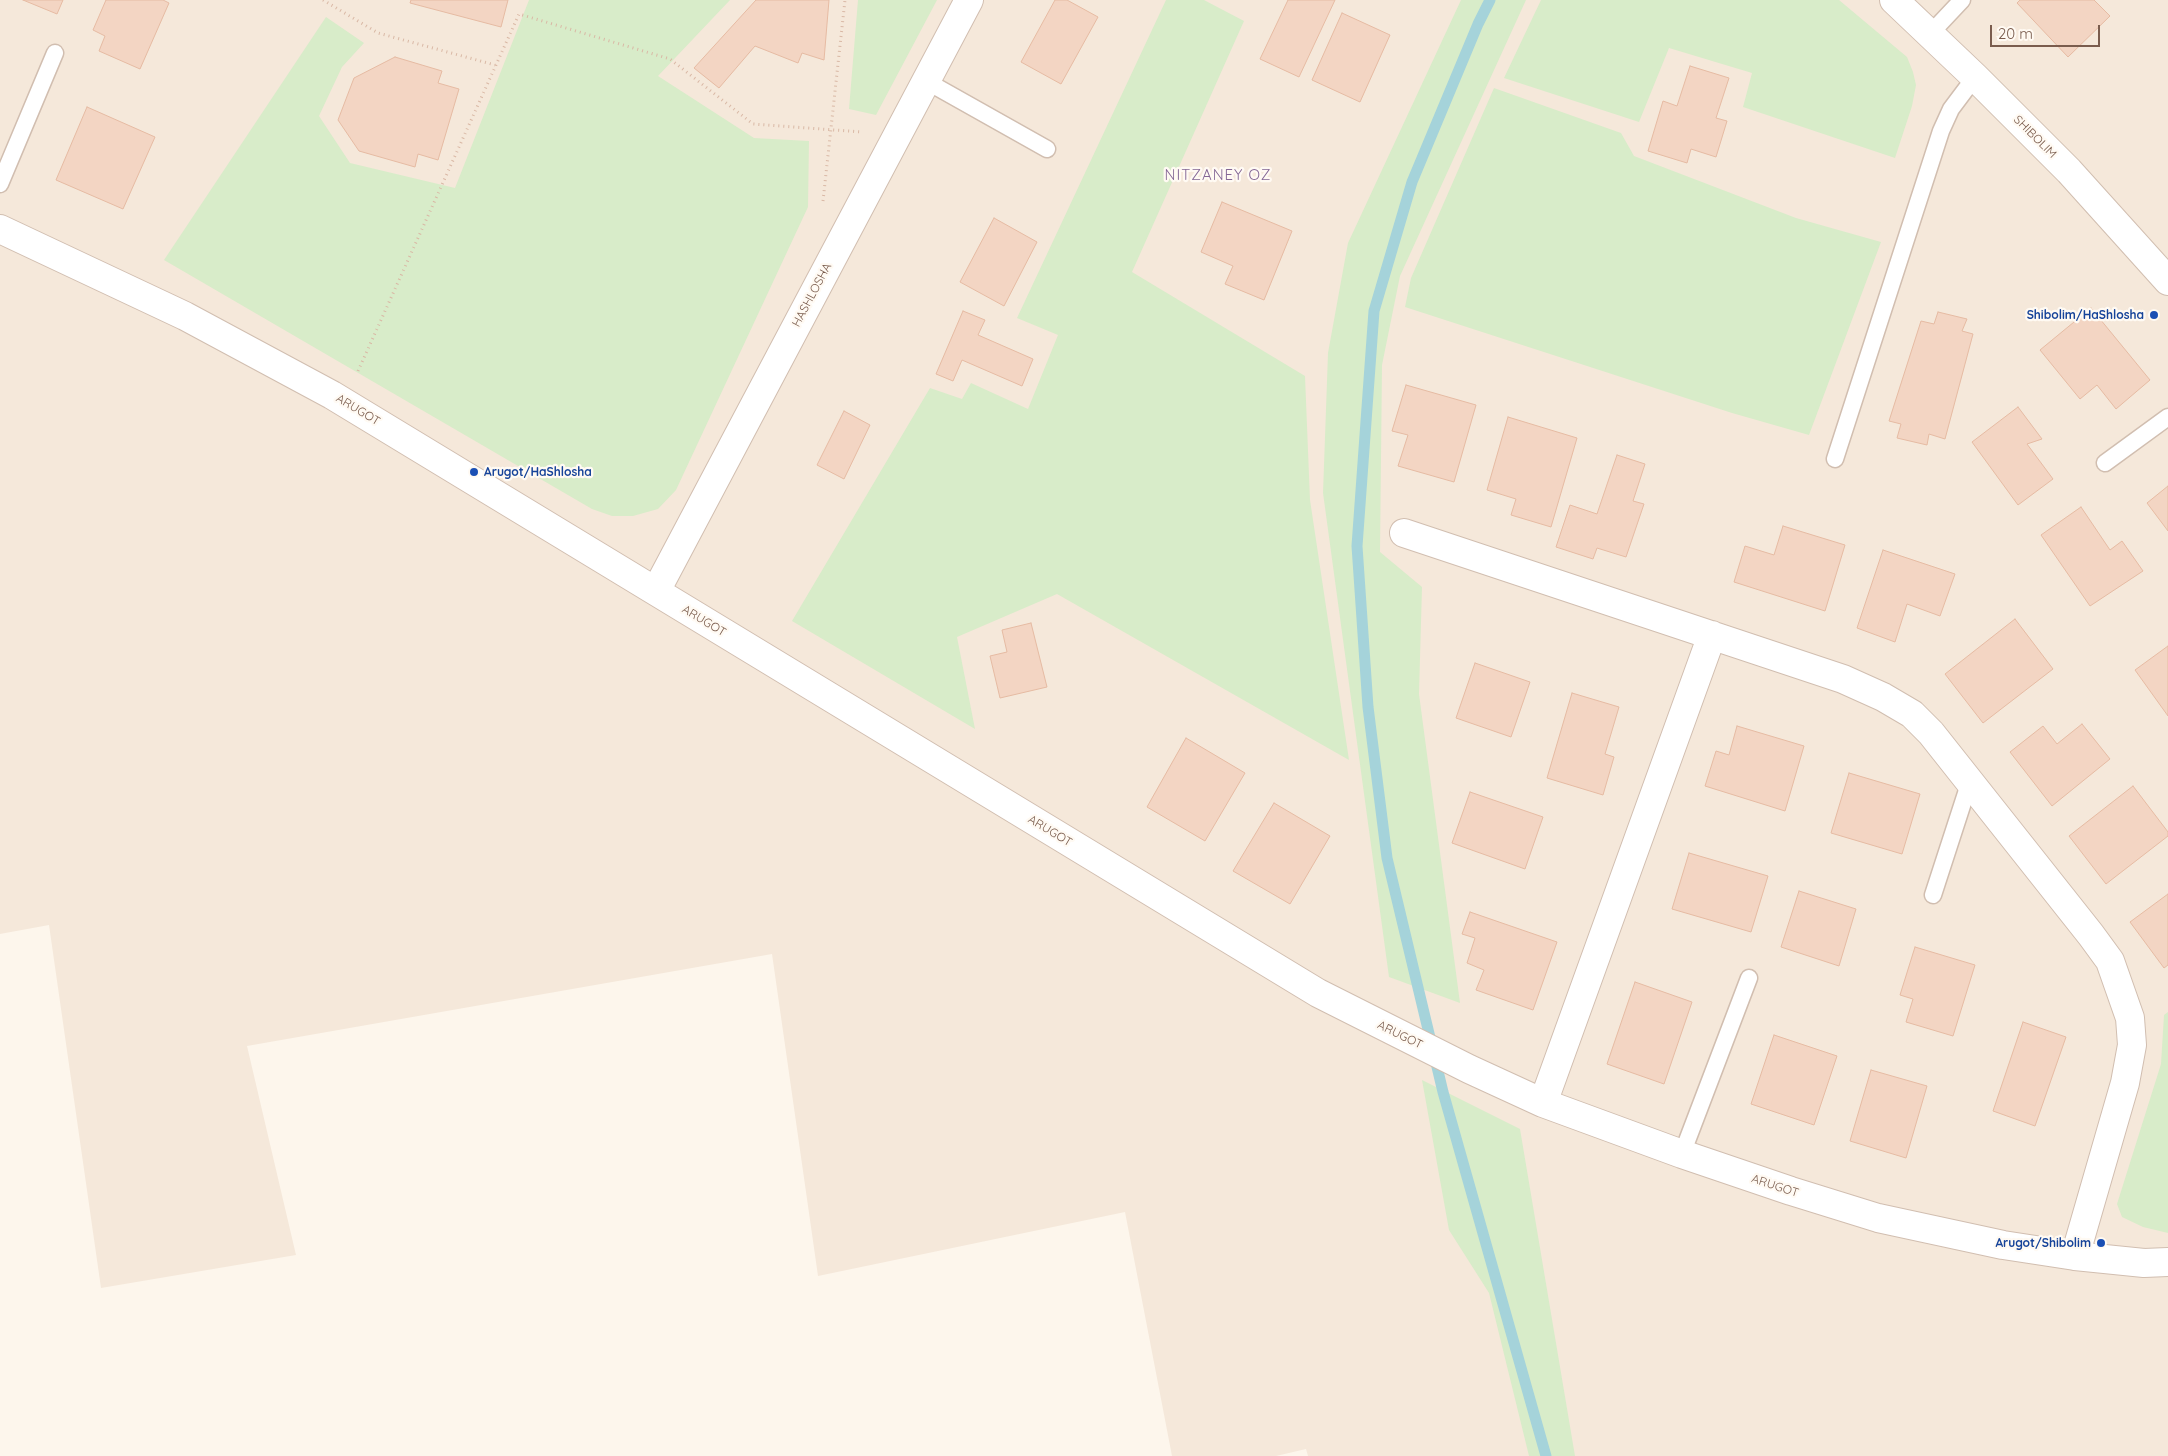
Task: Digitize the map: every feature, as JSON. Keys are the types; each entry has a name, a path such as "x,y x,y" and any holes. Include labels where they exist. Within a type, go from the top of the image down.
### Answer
{"street":[{"name":"HASHLOSHA","path":"656,591 969,0"},
{"name":"SHIBOLIM","path":"1894,0 1975,76 2069,172 2168,281"},
{"name":"ARUGOT","path":"0,229 185,316 344,402 1318,993 1390,1030 1543,1103 1791,1192 1878,1218 2003,1245 2075,1256 2144,1263 2168,1262"},
{"path":"1404,533 1843,679 1884,697 1912,714 1932,733 2110,961 2130,1018 2132,1045 2124,1082 2075,1256"},
{"path":"1543,1103 1712,636"}],"lane":[{"path":"1930,34 1962,0"},
{"path":"0,184 54,52"},
{"path":"1835,459 1941,131 1951,109 1975,76"},
{"path":"926,81 1047,149"},
{"path":"2105,463 2168,416"},
{"path":"1933,895 1970,781"},
{"path":"1682,1154 1749,978"}],"path":[{"path":"323,0 378,33 495,65"},
{"path":"822,209 845,0"},
{"path":"344,402 519,14 670,59 753,124 897,135"}],"shaded area":[{"name":"NITZANEY OZ","path":"0,0 2168,0 2168,1456 1308,1456 1306,1449 1276,1456 1172,1456 1125,1212 818,1276 772,954 247,1046 296,1255 101,1288 49,925 0,934"}],"green space":[{"path":"529,0 730,0 658,76 754,138 809,141 808,207 676,490 658,509 633,516 612,516 592,509 164,260 326,17 364,43 342,67 319,116 350,163 455,188"},
{"path":"858,0 937,0 876,115 849,109"},
{"path":"1166,0 1204,0 1244,21 1132,272 1305,376 1310,500 1349,760 1057,594 957,637 975,729 792,621 930,388 962,399 971,383 1028,409 1058,335 1017,318"},
{"path":"1461,0 1526,0 1400,276 1382,365 1380,552 1422,587 1419,694 1460,1003 1389,977 1323,493 1328,353 1348,243"},
{"path":"1541,0 1839,0 1907,57 1913,72 1916,85 1912,106 1895,158 1743,107 1752,73 1669,48 1639,122 1504,78"},
{"path":"1494,88 1621,133 1634,156 1796,218 1881,242 1809,435 1732,413 1405,307 1411,278"},
{"path":"2168,1012 2168,1233 2143,1227 2122,1217 2117,1204 2161,1064 2164,1015"},
{"path":"1422,1080 1520,1129 1575,1456 1529,1456 1489,1293 1449,1230"}],"building":[{"path":"23,0 63,0 57,14"},
{"path":"106,0 163,0 169,3 140,69 99,51 105,36 93,30"},
{"path":"411,0 508,0 501,27 410,3"},
{"path":"756,0 829,0 824,60 802,53 798,63 755,46 719,88 694,68"},
{"path":"1055,0 1067,0 1098,17 1061,84 1021,62"},
{"path":"1288,0 1335,0 1299,77 1260,59"},
{"path":"2020,0 2094,0 2110,16 2068,57 2017,3"},
{"path":"1342,13 1390,35 1360,102 1312,80"},
{"path":"395,57 442,71 438,83 459,89 438,160 418,154 415,167 359,151 338,120 354,78"},
{"path":"1690,66 1729,78 1716,118 1727,121 1716,157 1691,149 1687,163 1648,151 1663,101 1677,106"},
{"path":"87,107 155,137 123,209 56,180"},
{"path":"1222,202 1292,231 1264,300 1225,284 1233,266 1201,252"},
{"path":"994,218 1037,242 1004,306 960,282"},
{"path":"2091,308 2150,380 2116,409 2097,385 2080,399 2040,350"},
{"path":"963,311 985,320 978,335 1033,359 1022,386 962,360 953,381 936,374"},
{"path":"1938,312 1967,319 1962,331 1973,334 1945,439 1929,434 1927,445 1897,438 1901,424 1889,421 1921,321 1934,324"},
{"path":"1406,385 1476,405 1454,482 1398,466 1408,435 1392,431"},
{"path":"2018,407 2042,439 2027,444 2053,479 2018,505 1972,442"},
{"path":"844,411 870,425 844,479 817,465"},
{"path":"1508,417 1577,438 1551,527 1511,515 1516,499 1487,490"},
{"path":"1617,455 1645,464 1633,501 1644,504 1626,557 1597,548 1593,559 1556,547 1570,505 1597,514"},
{"path":"2168,486 2168,531 2147,503"},
{"path":"2081,507 2110,550 2122,541 2143,571 2090,606 2041,535"},
{"path":"1783,526 1845,545 1825,611 1734,582 1745,546 1774,555"},
{"path":"1883,550 1955,574 1940,616 1907,604 1895,642 1857,628"},
{"path":"2015,619 2053,669 1983,723 1945,674"},
{"path":"1031,623 1047,687 1000,698 990,656 1007,652 1002,630"},
{"path":"2168,646 2168,716 2135,670"},
{"path":"1475,663 1530,682 1511,737 1456,718"},
{"path":"1572,693 1619,707 1605,754 1614,757 1603,795 1547,778"},
{"path":"2082,724 2110,759 2052,806 2010,752 2043,726 2057,744"},
{"path":"1737,726 1804,746 1785,811 1705,786 1716,751 1729,755"},
{"path":"1186,738 1245,773 1205,841 1147,807"},
{"path":"1849,773 1920,794 1902,854 1831,833"},
{"path":"2133,786 2168,832 2168,836 2106,884 2069,836"},
{"path":"1470,792 1543,817 1525,869 1452,843"},
{"path":"1274,803 1330,836 1290,904 1233,871"},
{"path":"1689,853 1768,876 1751,932 1672,909"},
{"path":"1799,891 1856,909 1839,966 1781,947"},
{"path":"2168,894 2168,965 2164,968 2130,922"},
{"path":"1470,912 1557,942 1533,1010 1476,990 1484,970 1467,963 1475,938 1462,934"},
{"path":"1915,947 1975,965 1953,1036 1906,1022 1913,999 1900,995"},
{"path":"1635,982 1692,1002 1664,1084 1607,1064"},
{"path":"2023,1022 2066,1037 2035,1126 1993,1111"},
{"path":"1774,1035 1837,1056 1814,1125 1751,1104"},
{"path":"1871,1070 1927,1086 1906,1158 1850,1141"}],"waterway":[{"path":"1490,0 1478,24 1412,182 1374,311 1357,546 1368,707 1387,858 1443,1092 1546,1456"}],"place":[{"name":"Shibolim/HaShlosha","path":"2154,315"},
{"name":"Arugot/HaShlosha","path":"474,472"},
{"name":"Arugot/Shibolim","path":"2101,1243"}],"district":[{"name":"NITZANEY OZ","path":"1218,175"}]}
